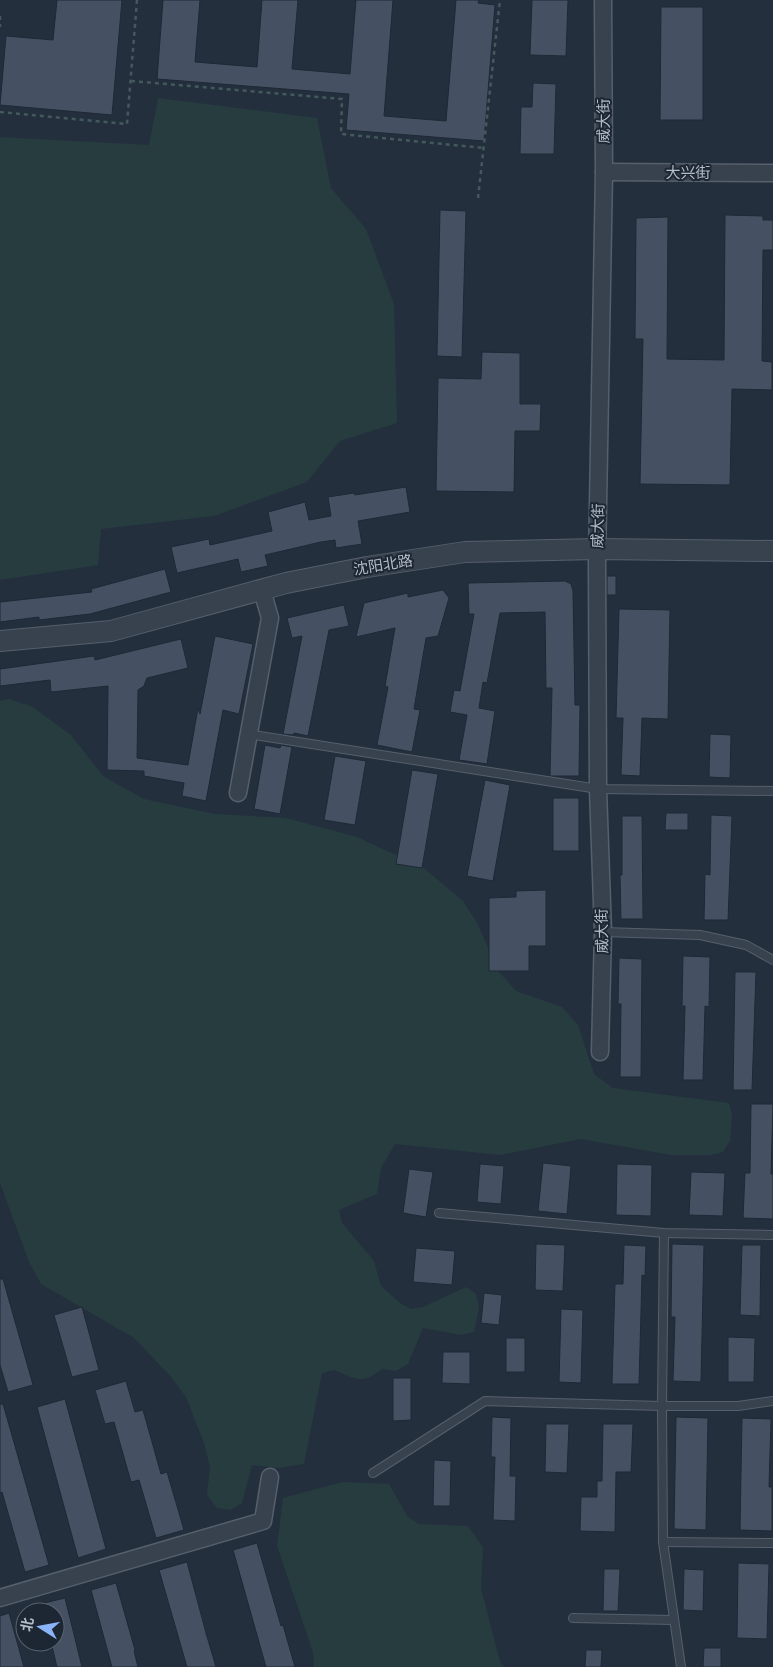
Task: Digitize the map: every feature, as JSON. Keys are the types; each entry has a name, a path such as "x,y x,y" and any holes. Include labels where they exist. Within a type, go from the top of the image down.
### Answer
{"street":[{"name":"威大街","path":"600,1052 603,932 598,789 597,555 604,172 603,0"},
{"name":"大兴街","path":"604,172 773,173"},
{"name":"沈阳北路","path":"597,555 773,551"},
{"name":"沈阳北路","path":"0,641 110,631 367,567 465,552 773,561"},
{"name":"沈阳北路","path":"0,651 122,639 264,594"},
{"path":"238,793 270,618 264,594"},
{"path":"0,1598 263,1521 270,1477"}],"lane":[{"path":"248,734 598,789 773,791"},
{"path":"603,932 700,935 746,945 773,960"},
{"path":"439,1213 664,1233 773,1235"},
{"path":"664,1233 663,1542 680,1667"},
{"path":"373,1473 485,1401 662,1406 738,1406 773,1401"},
{"path":"663,1542 773,1543"},
{"path":"573,1618 673,1620"}],"path":[{"path":"0,112 127,124 137,0"},
{"path":"478,198 500,0"},
{"path":"0,16 0,27"},
{"path":"131,81 342,99 341,134 484,148"}],"green space":[{"path":"158,98 317,118 331,188 366,229 394,304 397,423 340,441 307,482 214,516 101,529 98,565 0,580 0,137 149,145"},
{"path":"9,699 31,706 71,735 103,776 144,799 215,814 286,818 357,837 424,868 463,901 477,923 499,972 516,991 562,1007 578,1025 594,1074 613,1088 729,1103 732,1115 730,1141 723,1152 710,1155 671,1155 581,1139 500,1155 395,1144 381,1168 377,1194 339,1210 342,1223 374,1261 381,1286 400,1303 411,1309 423,1307 466,1287 476,1294 479,1307 474,1332 461,1335 423,1328 408,1364 396,1371 382,1369 364,1379 354,1378 334,1370 322,1373 304,1464 278,1468 252,1465 242,1503 231,1510 217,1508 207,1495 210,1467 204,1443 186,1397 171,1377 134,1338 41,1284 29,1262 0,1183 0,701"},
{"path":"342,1482 389,1484 408,1517 419,1524 468,1526 483,1547 481,1588 500,1662 504,1667 314,1667 313,1652 277,1546 283,1498"}],"building":[{"path":"57,0 122,0 112,115 0,105 6,36 53,40"},
{"path":"163,0 200,0 195,62 257,67 262,0 298,0 292,69 350,74 356,0 393,0 384,116 446,121 456,0 479,0 478,3 495,5 484,141 346,130 349,94 157,79"},
{"path":"532,0 568,0 566,56 530,55"},
{"path":"661,7 703,7 703,120 660,120"},
{"path":"533,83 556,84 554,154 520,154 521,107 532,107"},
{"path":"440,210 466,211 462,357 437,356"},
{"path":"725,215 763,216 763,220 773,220 773,250 763,250 762,361 772,362 772,390 732,389 730,485 640,484 643,339 635,339 636,218 668,217 667,359 724,360"},
{"path":"482,352 520,353 520,404 541,404 540,431 515,431 514,492 436,491 438,378 481,379"},
{"path":"406,487 410,512 358,521 362,544 336,548 335,540 321,542 265,555 268,566 241,572 238,559 177,573 171,547 209,539 210,545 272,531 268,512 305,502 309,520 331,516 328,497"},
{"path":"165,569 171,592 90,614 39,620 39,617 0,622 0,602 92,592 91,589"},
{"path":"607,576 616,576 616,595 607,595"},
{"path":"565,581 571,584 573,591 575,705 580,705 579,776 550,776 552,688 546,688 545,612 500,613 487,683 483,682 479,708 495,711 487,764 459,760 467,715 450,712 454,690 460,691 474,614 469,614 468,583"},
{"path":"443,590 449,598 438,636 426,638 414,709 420,710 412,752 377,745 388,687 385,686 395,628 356,637 364,603 408,593 408,597"},
{"path":"344,605 349,626 329,630 308,736 294,733 294,735 283,734 302,636 292,638 287,618"},
{"path":"619,609 670,610 668,719 642,718 640,776 621,775 623,718 616,718"},
{"path":"215,636 253,644 239,714 223,710 206,801 182,796 184,783 144,776 144,771 107,770 108,686 51,692 50,680 0,686 0,669 94,656 95,660 181,639 188,668 147,678 144,686 138,690 137,758 188,765 198,708 200,714"},
{"path":"710,734 731,735 730,778 709,777"},
{"path":"265,745 280,748 281,745 292,747 280,814 254,809"},
{"path":"335,756 366,761 355,825 324,820"},
{"path":"412,770 438,774 422,868 396,864"},
{"path":"485,780 510,785 493,881 467,876"},
{"path":"553,798 579,798 579,851 553,851"},
{"path":"666,813 688,813 688,830 665,830"},
{"path":"711,815 732,816 728,920 704,920 705,874 710,875"},
{"path":"622,816 642,816 643,919 621,919"},
{"path":"546,890 546,946 529,946 529,971 489,971 489,898 516,897 516,891"},
{"path":"683,956 710,957 709,1007 705,1006 703,1080 683,1080 685,1006 682,1006"},
{"path":"619,958 642,959 641,1077 620,1077 621,1004 618,1004"},
{"path":"735,972 756,972 752,1090 733,1090"},
{"path":"751,1104 773,1104 771,1174 773,1174 773,1219 743,1218 745,1173 750,1173"},
{"path":"543,1163 571,1166 567,1214 538,1211"},
{"path":"480,1164 504,1166 501,1204 477,1202"},
{"path":"617,1164 652,1165 651,1216 616,1215"},
{"path":"409,1169 433,1172 426,1217 403,1213"},
{"path":"691,1172 725,1173 723,1216 689,1215"},
{"path":"536,1244 565,1245 563,1291 535,1290"},
{"path":"672,1244 704,1245 701,1382 673,1381 675,1317 671,1317"},
{"path":"624,1245 646,1246 645,1276 642,1275 639,1384 612,1384 615,1284 623,1284"},
{"path":"742,1245 761,1245 760,1316 740,1315"},
{"path":"416,1248 455,1251 452,1285 413,1282"},
{"path":"0,1279 3,1279 33,1385 8,1392 0,1365"},
{"path":"484,1293 502,1295 499,1325 481,1323"},
{"path":"82,1307 99,1370 72,1377 54,1315"},
{"path":"561,1309 583,1310 581,1383 559,1382"},
{"path":"728,1337 755,1338 754,1382 728,1382"},
{"path":"506,1338 525,1338 525,1372 506,1372"},
{"path":"443,1352 470,1352 470,1384 442,1383"},
{"path":"393,1378 411,1378 411,1420 393,1421"},
{"path":"126,1381 135,1412 143,1410 161,1474 167,1472 184,1530 156,1538 139,1480 131,1482 114,1422 105,1424 95,1390"},
{"path":"65,1399 106,1549 78,1558 37,1407"},
{"path":"0,1404 3,1404 49,1565 25,1572 2,1492 0,1493"},
{"path":"492,1417 511,1418 510,1476 516,1476 515,1521 493,1520 495,1457 491,1457"},
{"path":"676,1417 708,1418 706,1530 674,1529"},
{"path":"742,1418 771,1419 769,1487 772,1487 772,1531 740,1530"},
{"path":"546,1424 569,1424 567,1473 545,1472"},
{"path":"603,1424 633,1424 631,1472 616,1472 615,1532 580,1531 581,1497 597,1497 597,1481 602,1481"},
{"path":"434,1460 451,1461 450,1506 433,1506"},
{"path":"257,1543 295,1667 266,1667 233,1550"},
{"path":"187,1562 216,1667 187,1667 159,1570"},
{"path":"738,1563 769,1564 767,1639 737,1638"},
{"path":"604,1569 620,1569 618,1611 603,1611"},
{"path":"684,1569 704,1570 703,1611 683,1610"},
{"path":"116,1583 138,1667 112,1667 91,1590"},
{"path":"65,1598 82,1667 57,1667 53,1652 65,1652 65,1602 49,1602"},
{"path":"9,1613 15,1635 15,1652 20,1652 24,1667 0,1667 0,1616"},
{"path":"704,1648 721,1648 721,1667 703,1667"},
{"path":"586,1650 602,1650 601,1667 585,1667"}]}
